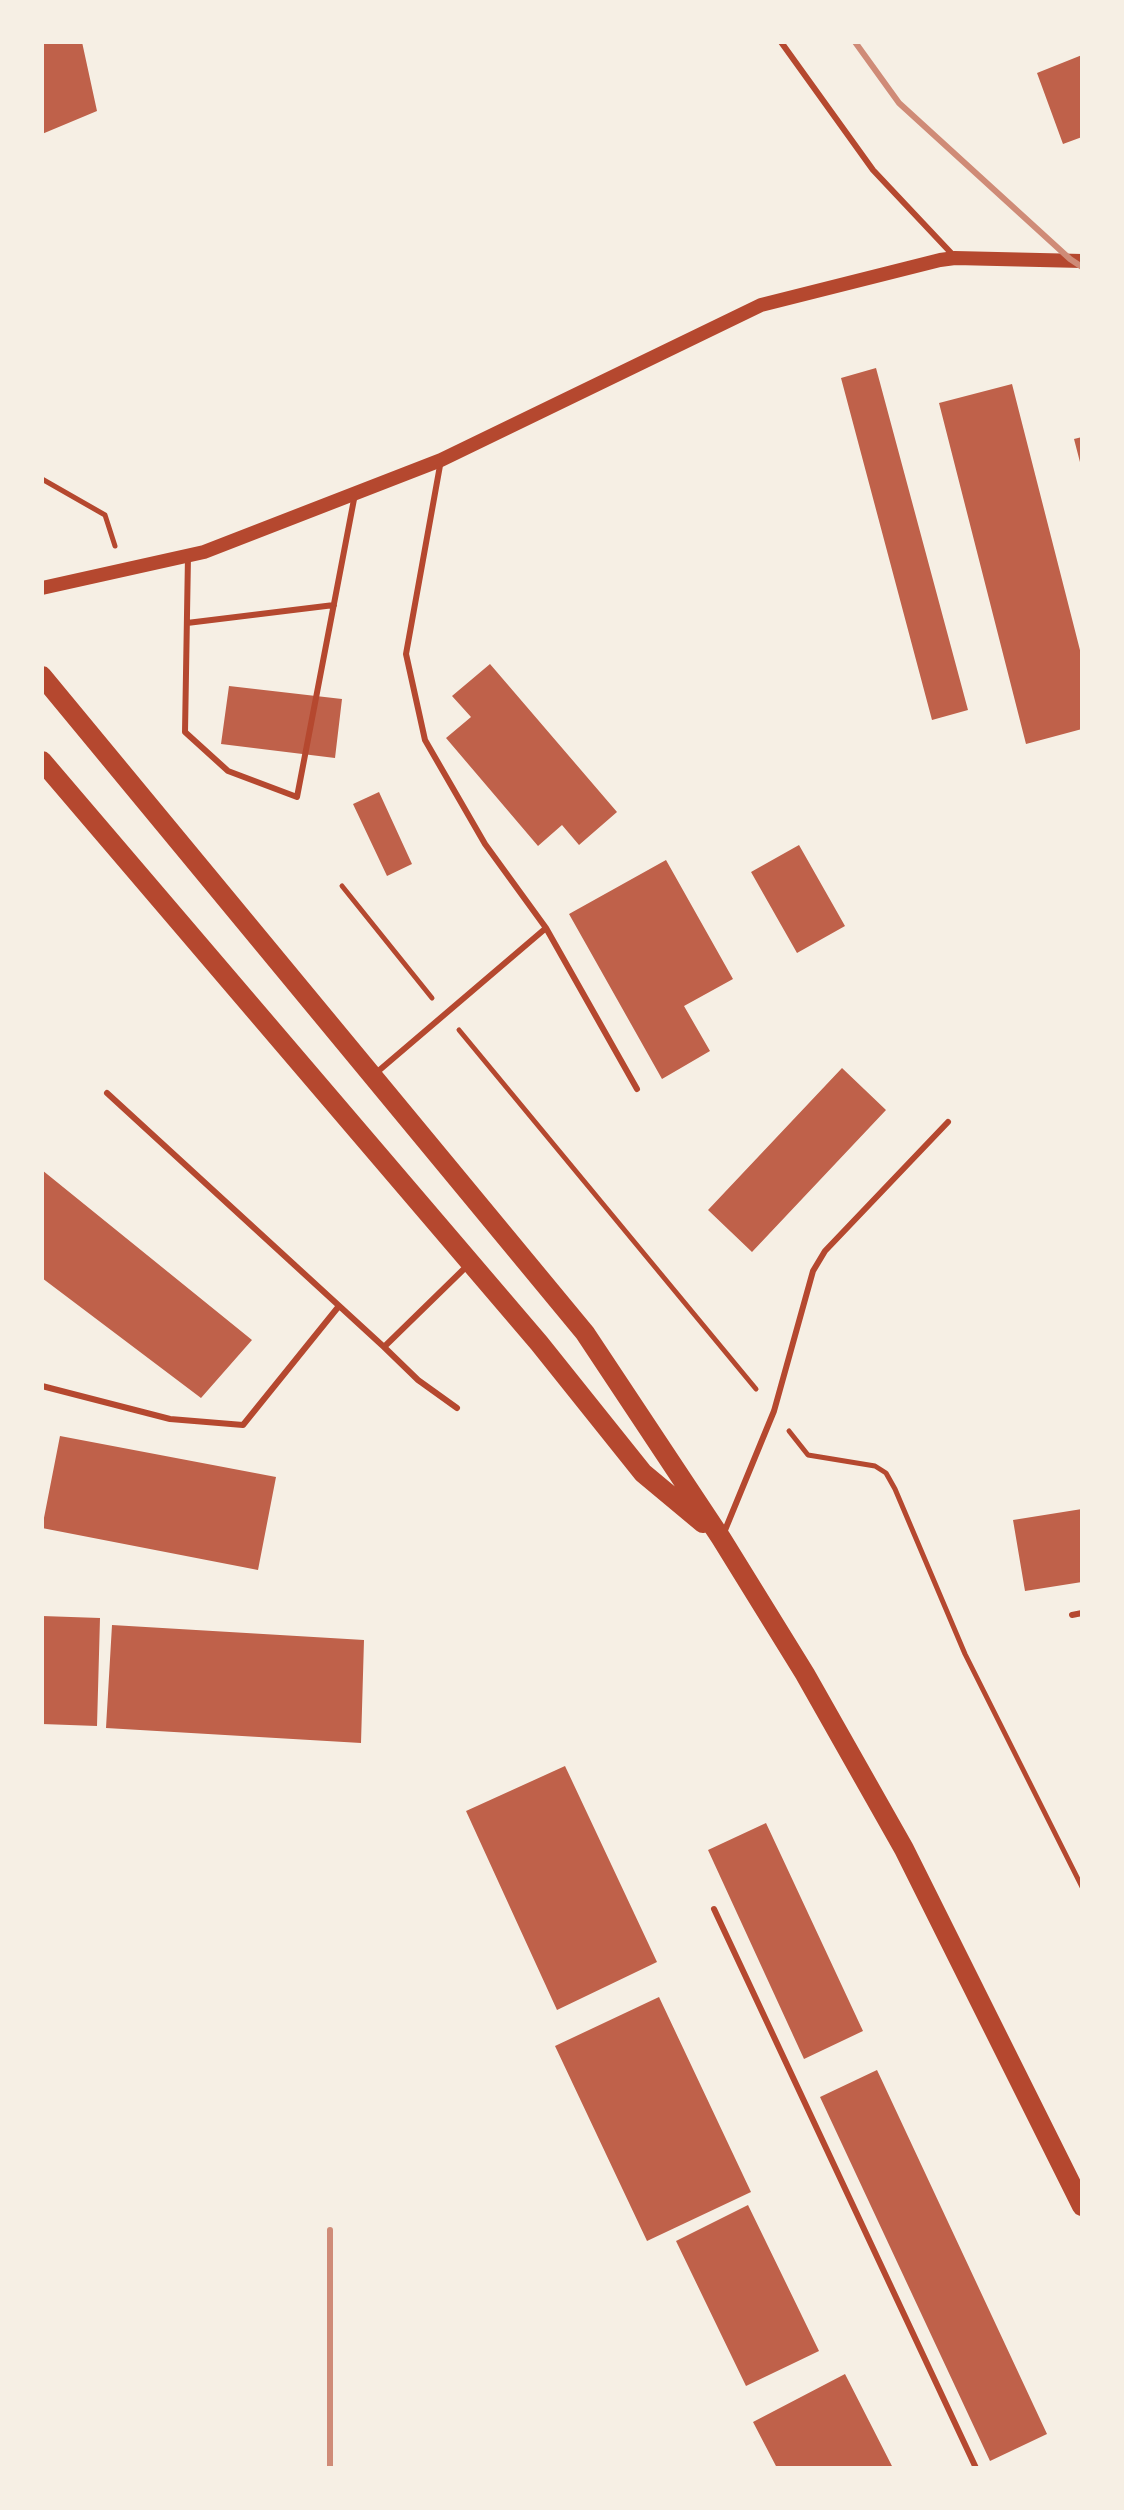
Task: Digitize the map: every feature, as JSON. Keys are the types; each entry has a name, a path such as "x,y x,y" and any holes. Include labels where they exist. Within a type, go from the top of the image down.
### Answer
{"main road":[{"path":"42,676 585,1333 721,1538 805,1674 904,1849 1082,2206"},
{"path":"42,761 539,1343 643,1473 721,1538"}],"street":[{"path":"42,588 204,552 355,494 441,460 761,305 955,258 1082,261"}],"lane":[{"path":"781,42 873,170 955,258"},
{"path":"441,460 406,654 425,740 485,844 546,928 637,1089"},
{"path":"188,556 185,732 228,771 297,797 355,494"},
{"path":"187,623 334,605"},
{"path":"373,1075 546,928"},
{"path":"107,1093 418,1380 457,1408"},
{"path":"721,1538 774,1411 813,1271 825,1251 948,1122"},
{"path":"384,1347 470,1262"},
{"path":"42,1386 170,1419 243,1425 339,1306"},
{"path":"1072,1615 1082,1613"},
{"path":"714,1909 976,2468"}],"path":[{"path":"42,479 105,515 123,570"},
{"path":"342,886 808,1455 875,1466 886,1473 965,1654 1082,1887"}],"building":[{"path":"42,42 82,42 97,111 42,134"},
{"path":"1082,55 1082,137 1063,144 1037,73"},
{"path":"876,368 968,710 932,720 841,378"},
{"path":"1012,384 1082,658 1082,729 1026,744 939,403"},
{"path":"1082,437 1082,465 1081,466 1074,439"},
{"path":"490,664 617,812 579,845 562,825 538,846 446,738 471,717 452,696"},
{"path":"229,686 342,699 335,758 221,744"},
{"path":"379,792 412,864 387,876 353,804"},
{"path":"799,845 845,926 797,953 751,872"},
{"path":"666,860 733,979 684,1006 710,1051 662,1079 569,914"},
{"path":"842,1068 886,1110 752,1252 708,1210"},
{"path":"42,1170 252,1340 201,1398 42,1278"},
{"path":"60,1436 276,1477 258,1570 42,1528"},
{"path":"1082,1509 1082,1582 1025,1591 1013,1520"},
{"path":"42,1616 100,1618 97,1726 42,1724"},
{"path":"112,1625 364,1640 361,1743 106,1728"},
{"path":"565,1766 657,1962 557,2010 466,1811"},
{"path":"766,1823 863,2031 804,2059 708,1850"},
{"path":"659,1997 751,2192 647,2241 555,2046"},
{"path":"877,2070 1047,2434 990,2461 820,2097"},
{"path":"748,2205 819,2351 746,2386 676,2241"},
{"path":"845,2374 893,2468 777,2468 753,2422"}],"railway":[{"path":"855,42 899,103 1082,267"},
{"path":"330,2230 330,2468"}]}
